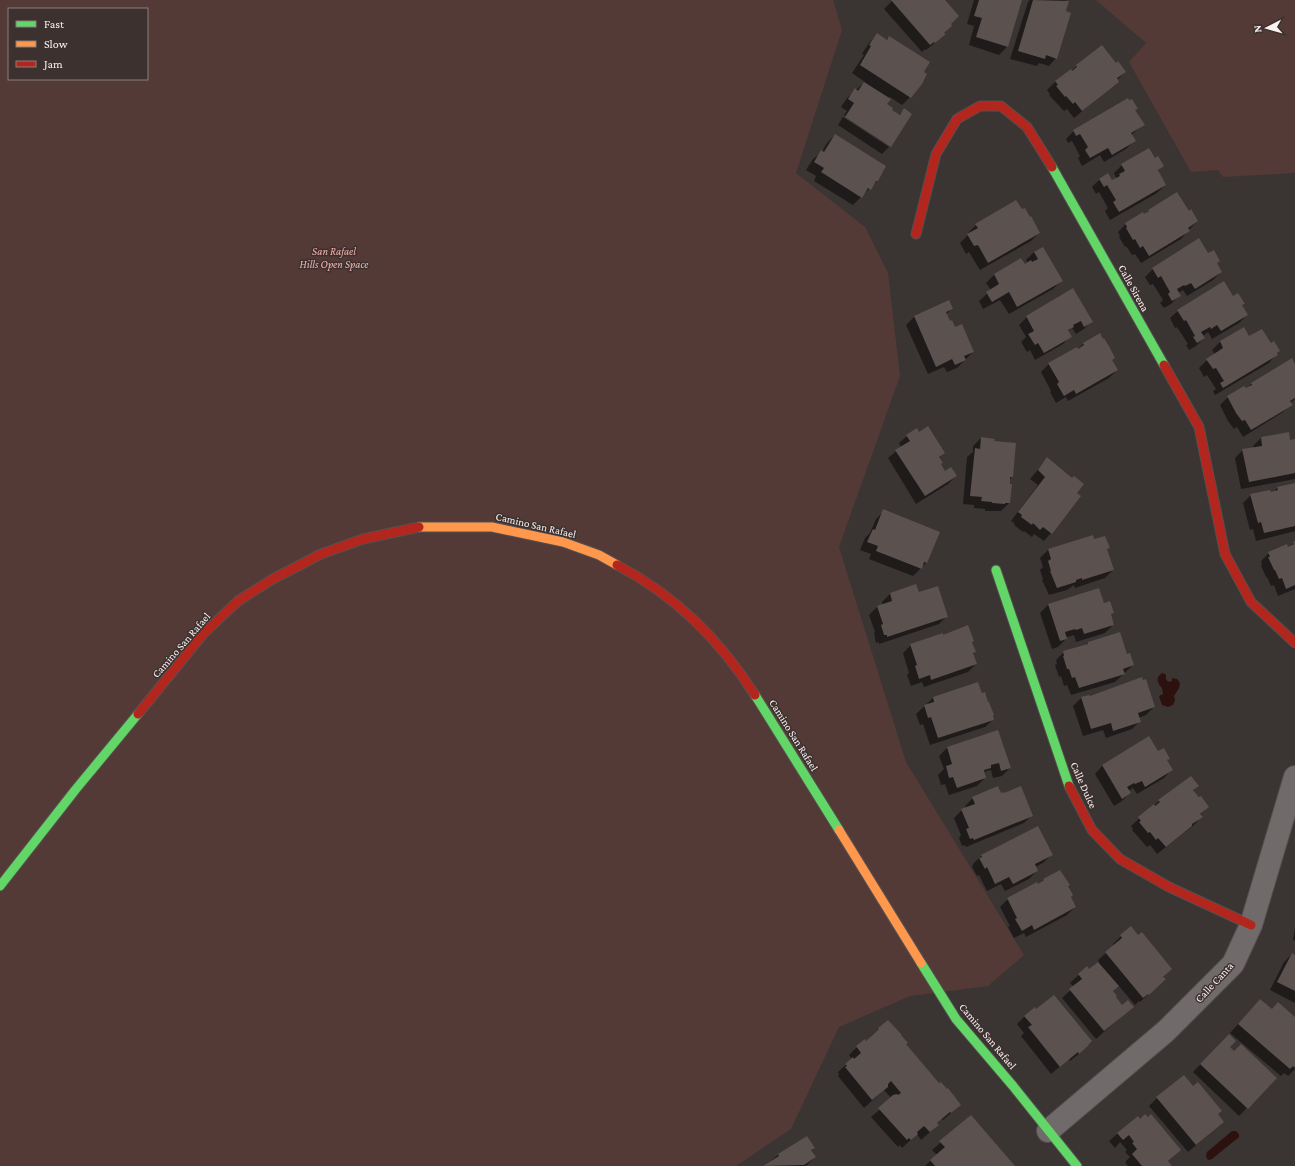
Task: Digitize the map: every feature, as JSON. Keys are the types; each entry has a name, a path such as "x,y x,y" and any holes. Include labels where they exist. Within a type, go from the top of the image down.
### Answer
{"street":[{"name":"Calle Sirena","path":"916,234 936,154 957,119 980,106 1001,106 1027,127 1068,196 1199,427 1226,554 1251,602 1295,643"},
{"name":"Camino San Rafael","path":"0,886 204,633 238,601 270,580 321,554 363,539 420,527 492,527 563,542 599,555 627,570 668,597 699,624 725,652 742,674 956,1019 1013,1086 1077,1166"},
{"name":"Calle Dulce","path":"996,570 1068,785 1092,830 1120,858 1163,884 1251,925"},
{"name":"Calle Canta","path":"1048,1131 1166,1031 1233,964 1251,925 1295,776"}],"green space":[{"name":"San Rafael Hills Open Space","path":"0,0 833,0 842,30 796,173 865,227 888,273 900,376 839,547 906,762 1024,955 988,986 910,996 839,1027 791,1129 736,1166 0,1166"},
{"path":"1096,0 1295,0 1295,173 1223,177 1218,170 1191,172 1129,62 1146,43"}],"shaded area":[{"path":"1163,673 1166,675 1168,682 1172,681 1172,678 1177,679 1180,683 1174,696 1175,700 1173,705 1168,707 1162,705 1159,696 1163,694 1158,678 1160,674"},
{"path":"1232,1131 1236,1131 1239,1134 1239,1137 1212,1159 1207,1159 1207,1152"}],"building":[{"path":"891,0 945,0 959,16 951,24 952,26 944,33 946,34 930,45"},
{"path":"979,0 1022,0 1008,47 976,37 982,18 974,16"},
{"path":"1033,0 1069,1 1066,11 1071,13 1057,59 1046,55 1045,59 1018,51"},
{"path":"877,33 887,40 889,36 930,62 924,72 927,74 922,84 911,98 860,65 871,46 869,45"},
{"path":"1102,45 1116,63 1118,61 1126,72 1117,78 1119,82 1082,111 1075,102 1073,104 1066,96 1065,97 1056,86 1058,85 1055,81 1071,69 1072,71 1077,67 1076,65"},
{"path":"864,82 891,99 887,104 893,108 892,110 900,115 904,108 912,114 891,147 845,117 854,103 848,99 855,88 858,91"},
{"path":"1128,98 1129,100 1132,99 1138,109 1135,110 1145,125 1131,133 1136,141 1112,155 1108,148 1090,158 1085,150 1088,147 1080,134 1076,136 1073,130"},
{"path":"835,134 886,166 878,181 876,181 871,190 868,188 862,198 821,172 824,168 814,162 821,150 824,152"},
{"path":"1149,148 1155,158 1158,156 1164,166 1158,170 1166,185 1119,212 1113,202 1116,200 1107,185 1104,187 1099,179 1108,173 1112,180 1120,176 1119,174 1125,171 1121,164"},
{"path":"1177,192 1189,211 1191,209 1198,221 1188,228 1190,231 1149,256 1143,246 1140,248 1135,239 1133,240 1126,228 1125,223 1143,212 1144,214"},
{"path":"1016,200 1022,209 1025,208 1030,217 1031,216 1040,233 988,263 978,245 974,246 967,234 978,228 975,224"},
{"path":"1199,238 1208,253 1214,250 1220,261 1217,263 1222,272 1195,289 1191,283 1177,289 1181,296 1172,301 1168,294 1170,292 1161,276 1158,278 1152,268"},
{"path":"1043,247 1063,281 1017,307 1009,292 992,302 986,292 999,284 994,274 1021,258 1025,264 1031,260 1032,262 1038,259 1034,252"},
{"path":"1224,281 1233,296 1238,293 1245,304 1242,305 1248,315 1221,331 1217,325 1211,329 1210,327 1201,332 1205,338 1197,343 1193,337 1195,336 1186,320 1184,321 1177,310"},
{"path":"1073,288 1093,322 1084,327 1081,321 1073,325 1074,327 1068,330 1072,337 1044,353 1038,343 1035,345 1028,334 1034,331 1026,316"},
{"path":"949,300 953,309 946,312 950,321 952,320 955,327 962,324 974,352 964,356 966,360 955,365 952,359 936,367 914,316"},
{"path":"1244,327 1249,336 1262,329 1271,343 1274,341 1280,351 1277,353 1278,355 1223,388 1220,383 1224,381 1216,368 1213,369 1206,359 1223,348 1220,341"},
{"path":"1100,333 1115,358 1112,360 1118,370 1076,394 1074,390 1064,396 1057,384 1059,382 1048,363 1077,347 1078,349 1084,345 1083,343"},
{"path":"1292,358 1295,364 1295,398 1290,401 1293,405 1251,430 1245,420 1242,421 1236,413 1227,396 1244,386 1246,388 1252,385 1251,383"},
{"path":"928,426 945,453 939,457 943,463 941,464 945,471 951,467 957,476 925,496 895,450 910,441 906,435 917,428 919,432"},
{"path":"1289,432 1290,440 1295,439 1295,473 1249,482 1242,449 1262,446 1261,437"},
{"path":"981,437 995,439 994,441 1016,443 1013,477 1010,477 1010,484 1012,484 1010,503 992,503 981,501 982,497 970,496 975,448 980,449"},
{"path":"1047,457 1072,478 1074,476 1084,484 1077,493 1081,496 1052,534 1043,527 1040,530 1033,523 1032,525 1021,517 1022,515 1018,512 1045,477 1038,470"},
{"path":"1295,483 1295,526 1264,533 1261,522 1258,523 1250,494 1270,490 1271,492 1278,490 1277,487"},
{"path":"883,509 940,532 927,563 924,562 922,569 876,551 878,546 867,542 873,529 875,530"},
{"path":"1093,535 1094,539 1105,536 1110,548 1107,549 1114,570 1082,580 1082,578 1076,580 1076,582 1057,588 1050,571 1048,561 1051,559 1048,549"},
{"path":"1295,541 1295,585 1286,589 1282,578 1279,579 1274,570 1268,557 1270,557 1268,552 1287,544 1288,547 1294,544 1293,542"},
{"path":"916,584 919,592 938,586 948,617 887,637 887,635 884,635 881,625 883,624 877,606 892,601 890,593"},
{"path":"1099,588 1104,603 1110,601 1114,613 1111,614 1114,625 1084,634 1082,628 1075,629 1065,632 1067,639 1060,641 1048,604"},
{"path":"968,625 974,641 972,642 976,652 973,653 977,664 931,680 930,675 919,679 915,666 917,665 910,644 943,633 943,635"},
{"path":"1120,632 1127,654 1130,653 1134,665 1123,669 1125,674 1079,688 1075,677 1072,678 1069,669 1067,669 1063,651 1088,644 1088,642"},
{"path":"1142,677 1143,680 1146,679 1155,707 1138,713 1141,722 1113,731 1111,723 1091,729 1081,697 1090,696"},
{"path":"978,682 982,693 985,692 994,715 994,720 938,738 931,717 928,718 924,705 934,702 933,697"},
{"path":"998,730 1011,768 1001,771 999,763 991,765 991,768 984,770 986,778 957,788 953,777 949,778 946,766 952,764 947,747"},
{"path":"1149,736 1158,751 1164,748 1170,759 1167,760 1173,770 1145,787 1142,781 1135,784 1134,783 1127,787 1131,793 1122,799 1102,765"},
{"path":"1191,776 1199,786 1193,790 1199,797 1201,796 1209,807 1200,814 1203,817 1192,824 1192,826 1166,847 1158,838 1156,840 1150,832 1148,833 1139,822 1141,821 1138,817 1154,804 1155,806 1160,802 1158,800"},
{"path":"998,786 1001,793 1004,793 1021,786 1033,816 974,840 973,838 970,839 966,829 969,828 961,809 975,804 972,797"},
{"path":"1038,826 1053,855 1035,864 1038,871 1013,884 1009,877 995,884 987,867 985,869 979,858 982,857 981,855"},
{"path":"1060,870 1070,885 1068,886 1073,895 1071,897 1076,907 1034,930 1032,925 1022,931 1015,919 1017,918 1007,898 1037,882 1038,884 1044,880 1043,879"},
{"path":"1131,926 1138,935 1142,932 1172,969 1163,977 1166,979 1149,995 1148,994 1143,998 1105,952 1122,938 1120,935"},
{"path":"1292,953 1295,955 1295,991 1277,982"},
{"path":"1098,962 1119,986 1113,991 1122,1005 1128,1000 1134,1007 1104,1031 1069,989 1082,979 1078,974 1087,966 1089,969"},
{"path":"1054,995 1092,1041 1079,1054 1078,1052 1060,1067 1028,1027 1032,1025 1024,1016"},
{"path":"1260,999 1272,1009 1278,1002 1295,1017 1295,1068 1293,1066 1290,1069 1238,1024"},
{"path":"888,1020 902,1035 908,1043 906,1044 939,1083 941,1082 947,1089 948,1088 961,1105 937,1123 939,1125 930,1132 924,1126 911,1140 909,1138 907,1140 878,1108 893,1095 898,1095 901,1093 891,1081 888,1084 888,1087 872,1100 845,1067 847,1066 845,1064 853,1057 854,1059 861,1053 856,1046 865,1039 866,1041"},
{"path":"1229,1034 1236,1041 1230,1047 1234,1051 1241,1044 1277,1078 1248,1109 1200,1064"},
{"path":"1184,1075 1193,1086 1198,1082 1222,1111 1218,1114 1224,1122 1196,1145 1156,1097"},
{"path":"1145,1114 1148,1117 1151,1114 1181,1150 1168,1161 1172,1166 1142,1166 1132,1154 1137,1149 1132,1143 1134,1142 1129,1135 1123,1140 1117,1133 1138,1116 1140,1119"},
{"path":"971,1115 1015,1166 935,1166 930,1160 945,1147 939,1141"},
{"path":"807,1136 815,1148 811,1150 816,1157 804,1165 763,1166 779,1156 778,1154"}],"traffic: fast":[{"path":"1052,167 1164,365"},
{"path":"996,570 1069,786"},
{"path":"755,695 839,830"},
{"path":"0,886 76,789 138,714"},
{"path":"921,963 956,1019 1013,1086 1077,1166"}],"traffic: slow":[{"path":"419,527 492,527 563,542 599,555 617,565"},
{"path":"839,830 921,963"}],"traffic: jam":[{"path":"916,234 936,154 957,119 980,106 1001,106 1027,127 1052,167"},
{"path":"1164,365 1199,427 1225,554 1251,602 1295,643"},
{"path":"138,714 204,633 238,601 271,580 321,554 363,539 419,527"},
{"path":"617,565 658,591 695,621 727,655 755,695"},
{"path":"1069,786 1092,830 1120,859 1169,887 1251,925"}]}
